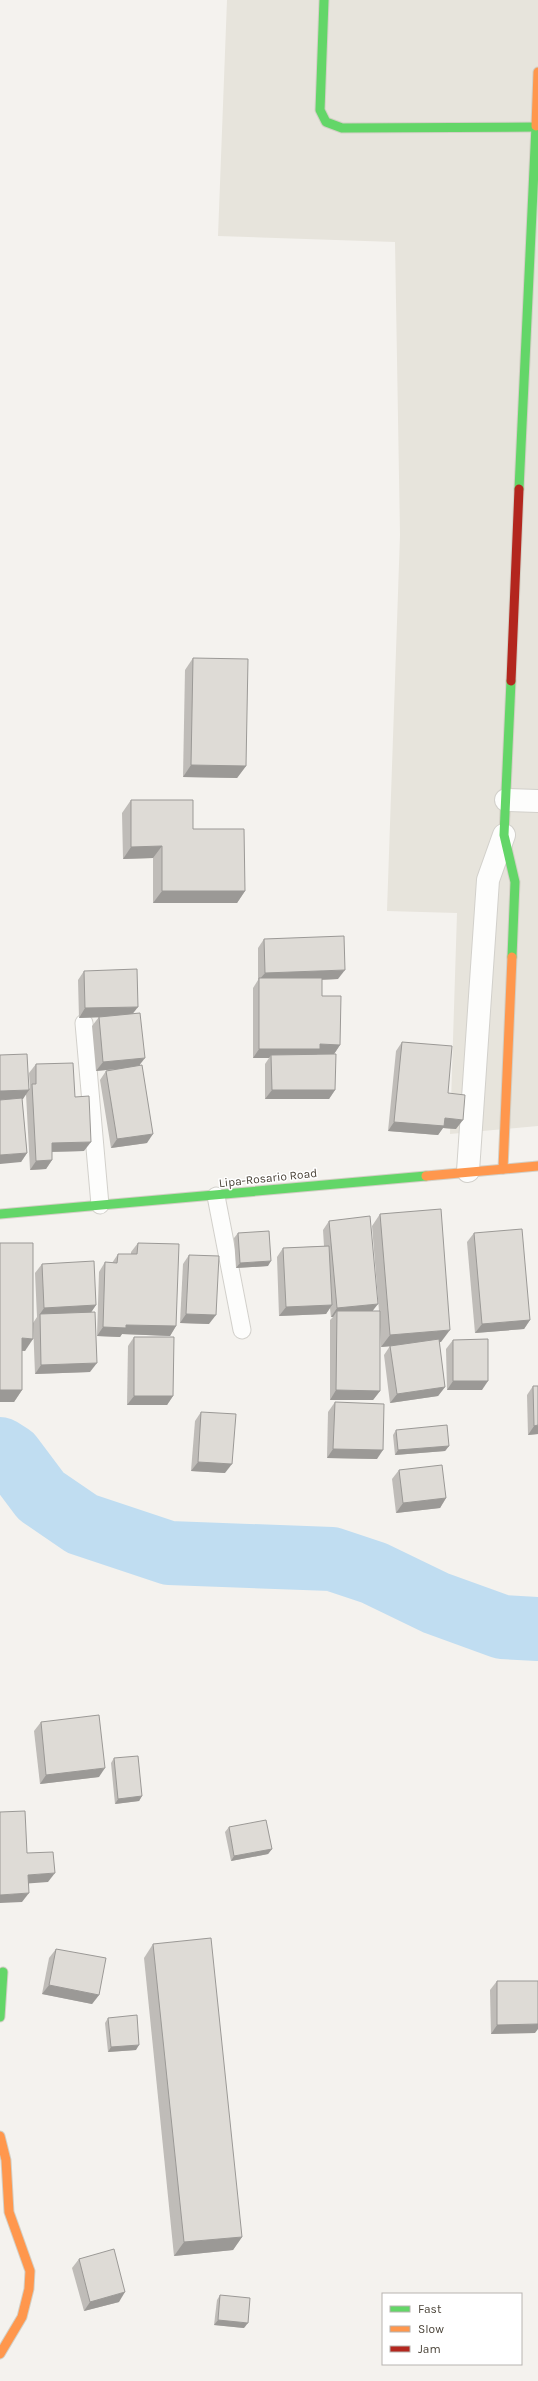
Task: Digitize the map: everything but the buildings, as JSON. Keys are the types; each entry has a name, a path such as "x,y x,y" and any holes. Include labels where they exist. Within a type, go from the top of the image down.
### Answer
{"street":[{"path":"324,0 320,110 326,122 342,128 536,127"},
{"path":"468,1171 488,880 504,834 538,72"},
{"path":"506,800 538,801"},
{"path":"503,1169 515,882 504,834"},
{"name":"Lipa-Rosario Road","path":"0,1214 216,1196 468,1171 538,1166"},
{"path":"0,2017 3,1972"},
{"path":"0,2136 6,2160 9,2212 30,2271 29,2289 22,2317 0,2354"}],"lane":[{"path":"84,1023 100,1205"},
{"path":"216,1196 242,1330"}],"shaded area":[{"path":"227,0 538,0 538,1126 450,1134 457,913 387,911 400,535 395,242 218,236"}],"waterway":[{"path":"0,1449 11,1456 41,1496 82,1524 169,1553 332,1559 374,1573 436,1603 502,1627 538,1629"}],"traffic: fast":[{"path":"324,0 320,110 326,122 342,128 538,127"},
{"path":"519,489 536,126"},
{"path":"511,681 504,835 515,882 512,957"},
{"path":"0,1214 426,1176"},
{"path":"0,2017 3,1972"}],"traffic: slow":[{"path":"536,126 538,72"},
{"path":"503,1169 512,957"},
{"path":"426,1176 538,1166"},
{"path":"0,2136 6,2160 9,2212 30,2271 29,2289 22,2317 0,2354"}],"traffic: jam":[{"path":"511,681 519,489"}]}
